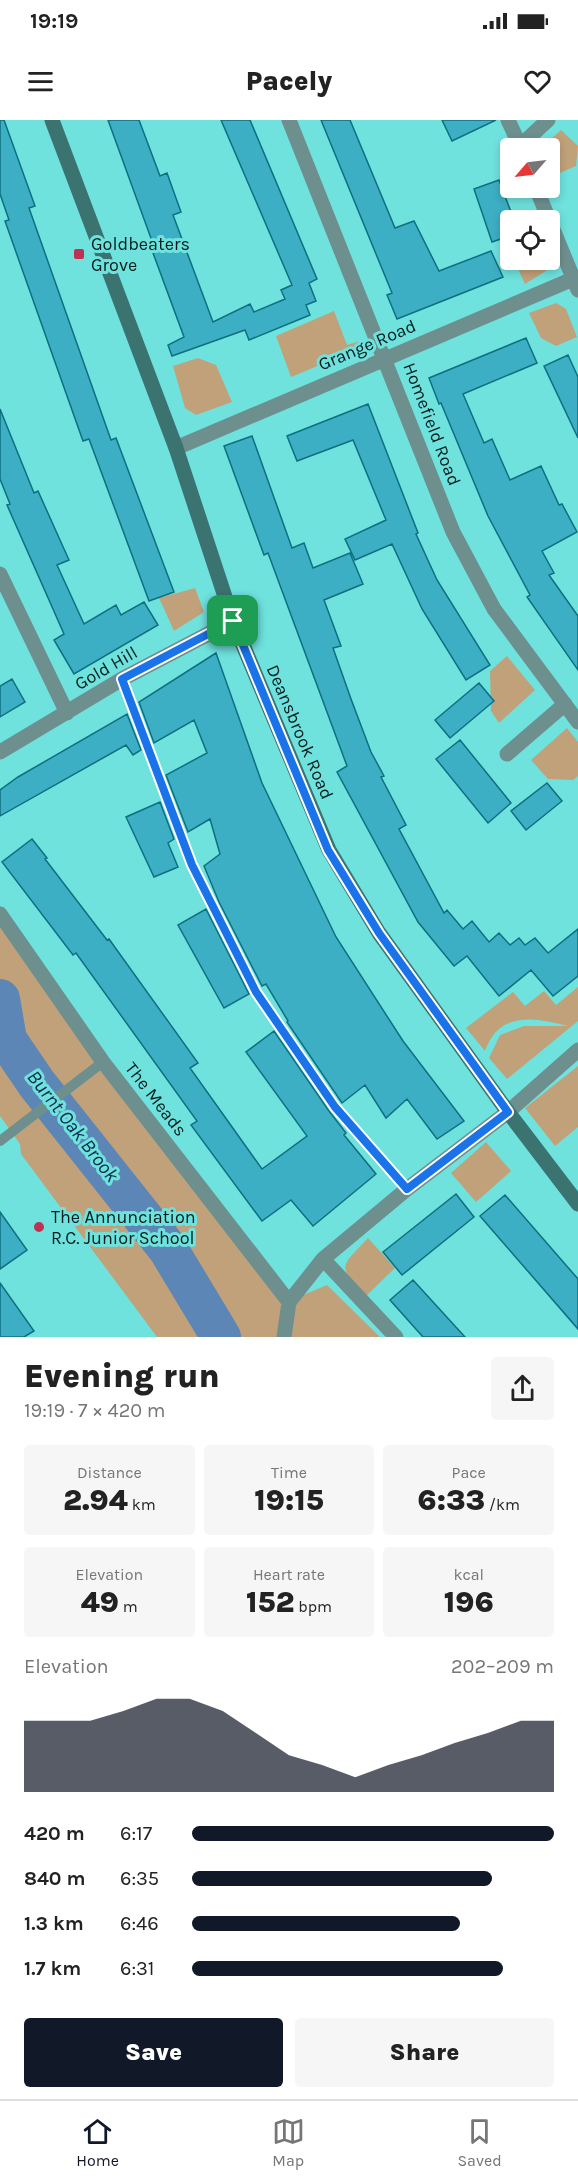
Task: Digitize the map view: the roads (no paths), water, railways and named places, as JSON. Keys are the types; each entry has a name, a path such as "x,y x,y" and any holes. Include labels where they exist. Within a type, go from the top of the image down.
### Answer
{"street":[{"name":"Deansbrook Road","path":"52,120 176,448 233,621 328,850 379,933 508,1112 578,1204"},
{"name":"Homefield Road","path":"289,120 453,532 494,609 578,722"},
{"path":"508,120 516,138"},
{"path":"529,138 548,120"},
{"path":"540,198 576,285"},
{"name":"Grange Road","path":"176,448 385,359 576,285"},
{"path":"0,574 67,712"},
{"name":"Gold Hill","path":"0,752 122,679 233,621"},
{"path":"507,754 565,704"},
{"name":"The Meads","path":"0,914 103,1062 290,1302"},
{"path":"284,1337 290,1302 323,1258 407,1189 508,1112 578,1050"},
{"path":"323,1258 396,1337"}],"lane":[{"path":"122,679 192,865 256,992 335,1107 407,1189"},
{"path":"0,1141 103,1062"}],"waterway":[{"name":"Burnt Oak Brook","path":"0,999 7,1040 37,1084 168,1249 221,1337"}],"place":[{"name":"Goldbeaters Grove","path":"79,254"},
{"name":"The Annunciation R.C. Junior School","path":"39,1227"}]}
